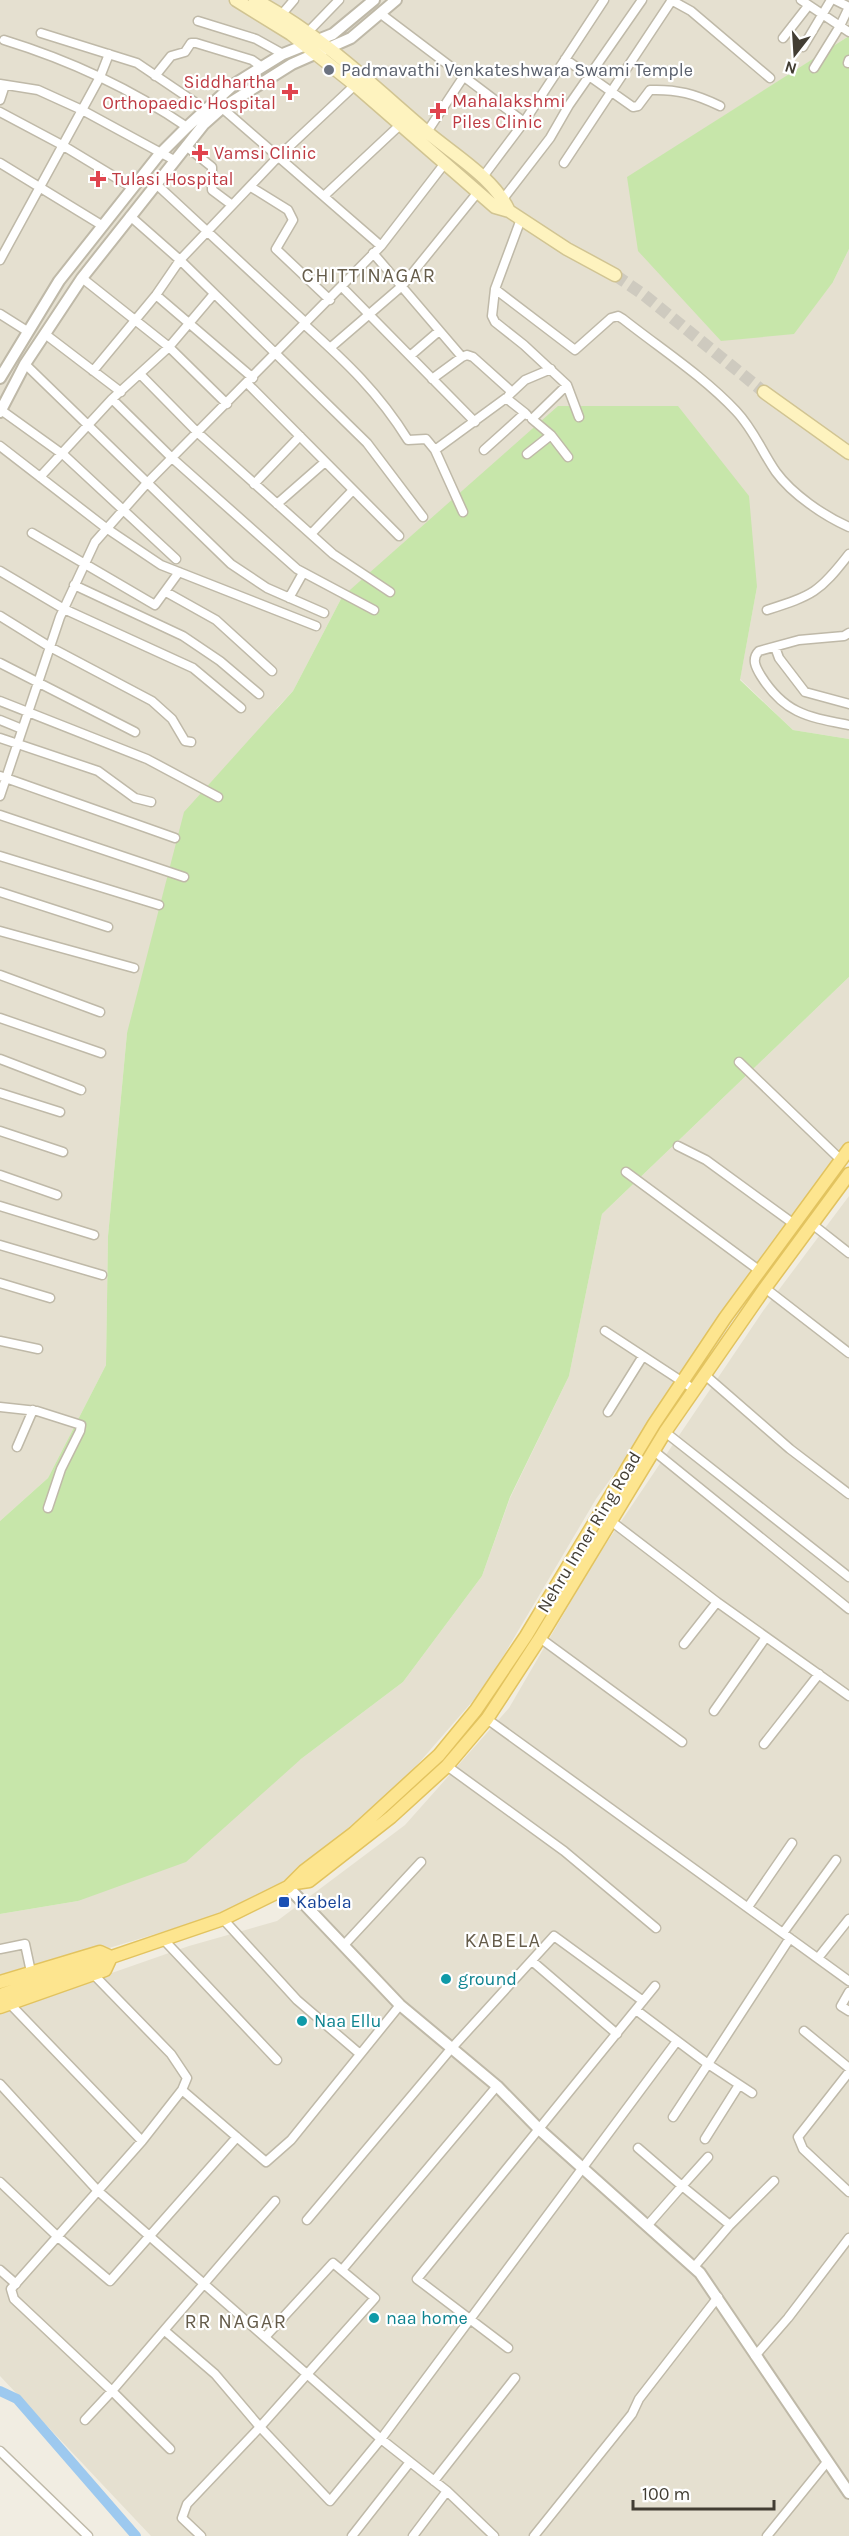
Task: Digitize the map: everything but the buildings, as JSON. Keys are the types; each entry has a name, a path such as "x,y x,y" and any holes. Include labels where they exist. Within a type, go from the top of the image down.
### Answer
{"main road":[{"path":"236,0 312,43 427,132 482,178 504,199 509,211"},
{"path":"257,0 308,32 312,43"},
{"path":"323,52 355,84 495,207 509,211 567,249 615,275"},
{"path":"764,392 849,453"},
{"name":"Nehru Inner Ring Road","path":"291,1885 304,1871 354,1833 440,1755 476,1710 526,1636 607,1498 682,1382 849,1149"},
{"name":"Nehru Inner Ring Road","path":"111,1957 223,1919 291,1885 309,1881 335,1863 447,1766 487,1719 540,1638 665,1432 765,1288 849,1174"},
{"path":"0,1982 100,1952 111,1957 105,1970 93,1969 0,1995"},
{"path":"5,2006 93,1969"}],"street":[{"path":"282,14 294,0"},
{"path":"308,32 339,0"},
{"path":"0,378 59,281 161,153 233,85 283,54 340,29 374,0"},
{"path":"176,560 123,508 62,454 0,411 26,364 82,278 204,124 222,108 292,64 351,38 396,0"},
{"path":"482,178 524,122 604,0"},
{"path":"504,199 550,138 642,0"},
{"path":"564,164 672,0 692,11 771,78"},
{"path":"803,47 821,15 833,0 849,7 814,68"},
{"path":"783,38 804,3 849,32"},
{"path":"381,14 524,122"},
{"path":"198,21 256,39 283,54"},
{"path":"41,33 138,63 205,109"},
{"path":"4,40 55,56 100,77 151,102 187,127"},
{"path":"155,76 171,56 184,52 191,43 252,60 262,67"},
{"path":"0,260 100,77 109,54"},
{"path":"565,59 589,78 636,108 650,90 670,89 691,92 720,106"},
{"path":"427,132 464,76"},
{"path":"0,100 3,84 38,90 82,110 174,160"},
{"path":"93,371 156,295 180,260 277,158 355,84"},
{"path":"222,108 381,246"},
{"path":"0,112 62,145 133,189"},
{"path":"324,196 401,124"},
{"path":"186,146 212,167 212,190 232,205"},
{"path":"0,163 103,226"},
{"path":"0,796 2,777 16,746 64,609 94,542 147,483 381,246 446,163"},
{"path":"155,183 360,374 390,411 408,440 426,439 435,450 463,512"},
{"path":"251,187 288,210 292,220 276,249 330,300"},
{"path":"330,348 402,286 478,192"},
{"path":"130,216 180,260 213,295 367,443 423,517"},
{"path":"521,219 495,289 492,316 495,322 567,385 579,417"},
{"path":"373,253 462,357"},
{"path":"82,278 169,347 227,404"},
{"path":"342,286 475,422"},
{"path":"495,289 575,350 611,318 618,316 623,319 716,391 736,411 762,445 777,472 793,488 813,505 849,526"},
{"path":"156,295 190,322 250,381 300,436 399,536"},
{"path":"40,477 111,399 169,347 213,295"},
{"path":"0,314 27,331"},
{"path":"410,356 439,331"},
{"path":"45,334 121,392"},
{"path":"432,379 462,357 467,355 473,357 528,416 551,435 568,457"},
{"path":"26,364 231,564 267,588 324,613"},
{"path":"435,450 475,422 525,380 551,369"},
{"path":"140,374 198,433 333,554 390,592"},
{"path":"484,450 567,385"},
{"path":"111,399 172,458 303,573 374,610"},
{"path":"527,454 551,435"},
{"path":"254,484 300,436"},
{"path":"0,446 106,528 160,565 316,626"},
{"path":"277,504 325,462"},
{"path":"311,534 353,490"},
{"path":"32,532 155,605 179,572"},
{"path":"767,610 805,597 826,585 849,554"},
{"path":"0,571 64,609 193,668 241,708"},
{"path":"289,598 303,573"},
{"path":"75,585 183,636 220,661 259,694"},
{"path":"166,592 216,620 272,671"},
{"path":"0,616 50,647 152,701 172,719 185,741 190,742"},
{"path":"847,636 799,640 759,651 754,659 756,669 772,693 798,713 849,725"},
{"path":"775,647 779,658 805,692 849,704"},
{"path":"0,663 37,684 135,732"},
{"path":"0,701 147,759 218,797"},
{"path":"0,720 22,729"},
{"path":"0,738 16,746 98,771 135,798 151,802"},
{"path":"2,777 175,838"},
{"path":"0,815 184,877"},
{"path":"0,856 159,905"},
{"path":"0,892 108,927"},
{"path":"0,932 134,968"},
{"path":"0,975 100,1012"},
{"path":"0,1018 101,1053"},
{"path":"0,1059 81,1090"},
{"path":"739,1062 841,1160"},
{"path":"0,1093 60,1112"},
{"path":"0,1131 63,1152"},
{"path":"678,1146 706,1160 794,1224"},
{"path":"626,1172 760,1271"},
{"path":"0,1175 57,1195"},
{"path":"0,1206 94,1235"},
{"path":"812,1224 849,1253"},
{"path":"0,1245 102,1275"},
{"path":"0,1283 51,1298"},
{"path":"765,1288 849,1353"},
{"path":"605,1331 695,1390"},
{"path":"0,1341 38,1349"},
{"path":"608,1412 643,1356"},
{"path":"705,1375 790,1449 849,1494"},
{"path":"0,1407 33,1410 77,1422 81,1428 61,1469 48,1508"},
{"path":"17,1448 33,1410"},
{"path":"665,1432 849,1577"},
{"path":"654,1451 849,1609"},
{"path":"611,1521 717,1602 849,1696"},
{"path":"684,1644 717,1602"},
{"path":"714,1711 766,1637"},
{"path":"540,1638 682,1742"},
{"path":"764,1744 819,1674"},
{"path":"487,1719 849,1981"},
{"path":"447,1766 564,1851 656,1928"},
{"path":"748,1907 792,1843"},
{"path":"673,2117 836,1860"},
{"path":"344,1945 421,1862"},
{"path":"291,1885 400,2005 450,2050 497,2086 540,2130 694,2267 718,2297 755,2356 849,2493"},
{"path":"223,1919 297,2000 360,2054"},
{"path":"818,1958 849,1919"},
{"path":"307,2220 450,2050 554,1936 643,2001"},
{"path":"163,1939 277,2060"},
{"path":"0,1949 25,1944 31,1972"},
{"path":"532,1961 617,2034"},
{"path":"93,1969 171,2055 188,2078 182,2090 142,2141 11,2289 14,2299 170,2449"},
{"path":"508,2348 417,2280 655,1986"},
{"path":"849,1992 841,2006 849,2012"},
{"path":"182,2090 266,2162 291,2140 400,2005"},
{"path":"5,2006 142,2141"},
{"path":"636,2010 677,2042 752,2093"},
{"path":"804,2031 849,2070 798,2137 803,2149 849,2192"},
{"path":"165,2331 215,2374 260,2427 330,2501 381,2439 582,2166 677,2042"},
{"path":"0,2084 98,2191 206,2283 381,2439 447,2491 495,2536"},
{"path":"705,2139 739,2085"},
{"path":"342,2270 497,2086"},
{"path":"0,2182 58,2237 110,2281 237,2137"},
{"path":"638,2148 730,2226"},
{"path":"647,2226 708,2157"},
{"path":"694,2267 774,2181"},
{"path":"85,2420 165,2331 275,2201"},
{"path":"755,2356 788,2318 849,2238"},
{"path":"201,2536 182,2518 183,2509 375,2298 333,2263 266,2336"},
{"path":"0,2270 16,2284"},
{"path":"534,2536 632,2414 639,2399 718,2297"},
{"path":"434,2481 515,2378"},
{"path":"0,2451 88,2536"},
{"path":"352,2536 410,2462"},
{"path":"767,2536 827,2462"},
{"path":"413,2536 447,2491"}],"shaded area":[{"path":"0,0 849,0 849,36 627,178 833,282 849,249 849,739 793,730 740,679 757,587 342,597 293,691 277,708 127,1033 108,1236 106,1365 48,1478 0,1521"},
{"path":"849,977 849,1149 596,1499 485,1687 390,1796 303,1867 248,1906 0,1981 0,1914 78,1901 301,1759 403,1682 482,1576 510,1498 569,1376 602,1214"},
{"path":"849,1196 849,2536 151,2536 0,2376 0,2012 189,1946 277,1921 405,1825 509,1708 595,1560 763,1311"}],"green space":[{"path":"849,36 849,249 833,282 794,334 721,341 638,251 627,177"},
{"path":"558,406 678,406 749,496 757,587 740,680 793,730 849,739 849,977 602,1214 569,1376 510,1497 482,1576 403,1682 301,1759 186,1862 78,1901 0,1914 0,1521 48,1478 106,1365 108,1236 127,1033 184,812 293,691 342,597"}],"waterway":[{"path":"0,2391 17,2399 136,2536"}],"tunnel":[{"path":"615,275 644,295 764,392"}],"place":[{"name":"Padmavathi Venkateshwara Swami Temple","path":"329,70"},
{"name":"Siddhartha Orthopaedic Hospital","path":"290,92"},
{"name":"Mahalakshmi Piles Clinic","path":"438,111"},
{"name":"Vamsi Clinic","path":"200,153"},
{"name":"Tulasi Hospital","path":"98,179"},
{"name":"Kabela","path":"284,1902"},
{"name":"ground","path":"446,1979"},
{"name":"Naa Ellu","path":"302,2021"},
{"name":"naa home","path":"374,2318"}],"district":[{"name":"CHITTINAGAR","path":"369,275"},
{"name":"KABELA","path":"503,1940"},
{"name":"RR NAGAR","path":"236,2321"}]}
